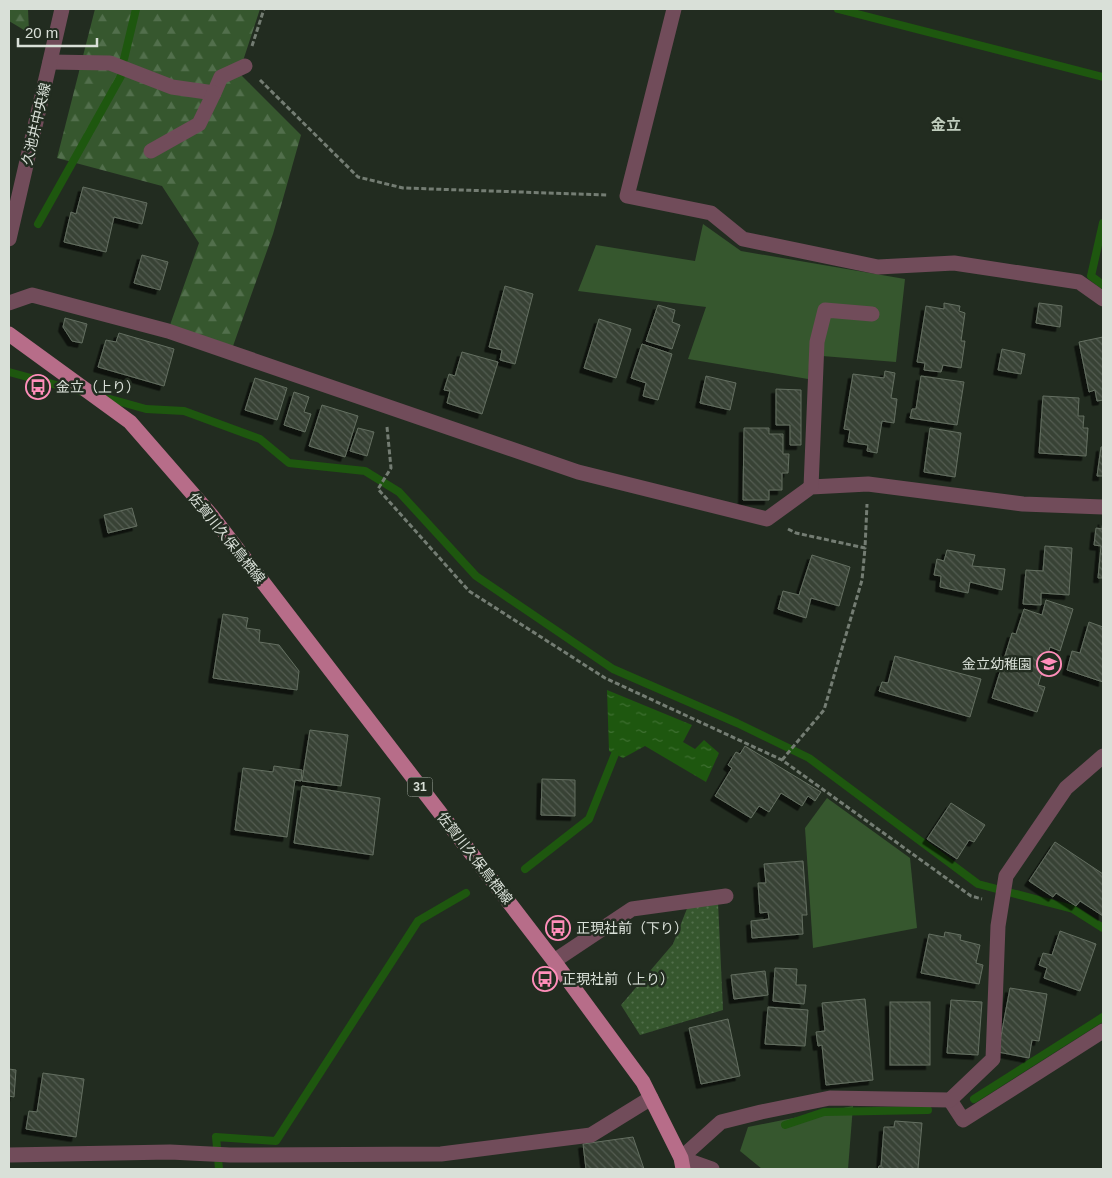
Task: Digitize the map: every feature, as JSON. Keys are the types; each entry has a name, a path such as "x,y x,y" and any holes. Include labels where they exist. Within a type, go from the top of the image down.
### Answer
{"main road":[{"name":"佐賀川久保鳥栖線","path":"9,334 130,422 212,516 554,961 643,1082 682,1164"}],"street":[{"name":"久池井中央線","path":"9,239 62,9"},
{"path":"674,9 627,196 711,214 743,239 878,267 954,263 1078,282 1103,299"},
{"path":"50,62 110,62 172,87 214,92"},
{"path":"152,151 199,124 222,77 246,66"},
{"path":"9,303 32,295 168,331 384,407 578,472 768,519 811,487 868,484 1023,504 1103,507"},
{"path":"811,487 818,342 825,310 872,314"},
{"path":"682,1164 721,1122 830,1098 950,1100 993,1059 998,926 1006,876 1066,788 1103,756"},
{"path":"554,961 632,910 726,896"},
{"path":"950,1100 963,1120 1103,1032"},
{"path":"9,1156 170,1152 230,1162 441,1154 591,1135 651,1098"},
{"path":"682,1164 712,1169"}],"path":[{"path":"264,9 246,66 358,177 403,188 627,196"},
{"path":"384,407 391,468 378,490 469,591 605,678 782,760 971,896 1002,904"},
{"path":"782,760 824,710 862,580 866,548 868,484"},
{"path":"768,519 796,533 866,548"}],"green space":[{"path":"9,9 28,9 29,33 9,21"},
{"path":"95,9 260,9 239,73 301,135 273,234 233,346 170,325 199,243 162,186 57,158"},
{"path":"703,224 741,251 905,279 896,362 810,355 808,379 688,359 706,307 578,291 596,245 695,261"},
{"path":"827,798 910,858 917,928 813,948 805,828"},
{"path":"718,902 723,1010 640,1035 621,1005 673,944 688,906"},
{"path":"853,1106 848,1169 762,1169 740,1151 748,1127"}],"water":[{"path":"607,690 692,725 683,742 695,749 704,740 719,753 706,782 645,746 623,758 609,751"}],"building":[{"path":"83,187 147,203 142,224 114,217 106,252 64,242 71,212 76,214"},
{"path":"142,255 168,262 160,290 134,283"},
{"path":"505,286 533,294 515,364 500,360 502,350 489,347"},
{"path":"944,303 960,306 959,311 965,313 961,341 965,341 961,368 943,365 941,372 924,370 925,363 917,362 926,306 944,309"},
{"path":"1039,303 1062,306 1060,327 1036,323"},
{"path":"658,305 675,310 672,322 680,325 672,349 646,341"},
{"path":"65,318 87,324 82,343 72,341 63,327"},
{"path":"599,319 631,329 616,378 584,368"},
{"path":"119,333 174,349 164,386 98,367 106,340 116,342"},
{"path":"1103,337 1103,400 1097,401 1095,390 1089,392 1079,342"},
{"path":"642,344 672,354 658,400 643,396 646,383 631,378"},
{"path":"1002,349 1025,354 1021,374 998,370"},
{"path":"462,352 498,362 482,414 447,403 450,391 444,390 449,374 455,376"},
{"path":"885,371 895,373 891,398 897,399 894,423 882,421 877,453 867,451 868,445 848,442 850,430 844,429 853,374 884,378"},
{"path":"706,376 736,383 730,410 700,403"},
{"path":"921,376 964,382 957,425 910,418 912,409 916,409"},
{"path":"255,378 287,388 277,420 245,410"},
{"path":"776,389 801,390 801,445 790,445 790,425 776,425"},
{"path":"294,392 309,397 304,412 311,414 305,432 284,425"},
{"path":"1043,396 1079,398 1078,416 1084,416 1083,428 1088,428 1086,456 1039,453"},
{"path":"322,405 358,416 345,457 309,446"},
{"path":"358,428 374,432 367,456 350,451"},
{"path":"744,428 769,428 769,434 783,434 783,454 789,454 788,473 782,473 782,490 769,490 769,500 743,500"},
{"path":"930,428 961,433 955,477 924,472"},
{"path":"1101,447 1103,447 1103,476 1097,476"},
{"path":"132,508 137,526 108,533 104,515"},
{"path":"1103,520 1103,578 1098,578 1101,546 1094,545 1096,528 1102,529"},
{"path":"1045,546 1072,548 1069,595 1041,593 1041,605 1023,604 1026,570 1043,571"},
{"path":"947,550 975,555 972,566 1005,569 1002,590 970,582 968,593 940,587 941,576 934,575 937,559 944,561"},
{"path":"812,555 850,567 839,606 811,598 806,618 778,609 783,591 799,595"},
{"path":"1046,600 1073,609 1060,651 1050,647 1038,685 1045,687 1037,712 992,698 1012,633 1016,634 1024,609 1042,615"},
{"path":"223,614 248,618 246,628 260,630 259,642 279,645 299,671 297,690 213,678"},
{"path":"1089,622 1103,627 1103,682 1067,670 1072,651 1080,653"},
{"path":"895,656 981,679 970,717 879,691 882,682 888,683"},
{"path":"310,730 348,735 341,786 302,781"},
{"path":"745,746 821,792 815,801 808,796 802,806 781,793 769,812 759,806 751,818 715,796 732,768 728,765 736,752 740,754"},
{"path":"274,766 302,770 301,781 295,780 287,837 235,830 243,768 273,772"},
{"path":"542,779 575,780 575,816 541,815"},
{"path":"302,786 380,798 373,855 294,843"},
{"path":"951,803 985,825 974,842 969,840 957,859 927,839"},
{"path":"1055,842 1103,874 1103,916 1080,901 1076,906 1056,893 1053,897 1029,881"},
{"path":"803,861 807,915 802,915 803,934 752,938 751,921 769,919 768,912 760,913 758,883 766,883 764,864"},
{"path":"1060,931 1096,944 1080,991 1044,978 1047,968 1039,965 1043,953 1052,955"},
{"path":"945,932 961,935 960,940 980,945 976,963 983,965 979,984 921,973 929,934 944,937"},
{"path":"775,968 797,969 796,985 806,985 804,1004 773,1001"},
{"path":"765,971 768,995 734,999 731,975"},
{"path":"1010,988 1047,994 1039,1041 1032,1040 1029,1058 998,1052"},
{"path":"865,999 873,1080 826,1085 822,1045 818,1046 816,1032 825,1031 822,1003"},
{"path":"951,1000 982,1002 978,1055 947,1053"},
{"path":"890,1002 930,1002 930,1065 890,1065"},
{"path":"768,1007 808,1010 805,1046 765,1044"},
{"path":"728,1019 740,1076 701,1084 689,1028"},
{"path":"9,1069 16,1070 14,1097 9,1096"},
{"path":"43,1073 84,1079 76,1137 26,1129 29,1111 37,1112"},
{"path":"895,1121 922,1123 918,1169 878,1169 881,1166 884,1127 894,1127"},
{"path":"633,1137 644,1169 586,1169 583,1144"}],"waterway":[{"path":"124,59 136,9"},
{"path":"838,9 1103,77"},
{"path":"38,224 121,76"},
{"path":"1103,223 1091,276 1103,285"},
{"path":"9,372 82,392"},
{"path":"103,397 146,409 184,411 260,439 289,463 365,471 399,492 476,576 613,669 737,723 809,758 978,884 1073,909 1103,928"},
{"path":"525,869 589,819 615,754"},
{"path":"219,1169 216,1137 276,1141 418,921 466,893"},
{"path":"974,1099 1103,1017"},
{"path":"785,1125 824,1112 928,1110"}],"place":[{"name":"金立（上り）","path":"38,387"},
{"name":"金立幼稚園","path":"1049,664"},
{"name":"正現社前（下り）","path":"558,928"},
{"name":"正現社前（上り）","path":"545,979"}],"district":[{"name":"金立","path":"946,125"}]}
